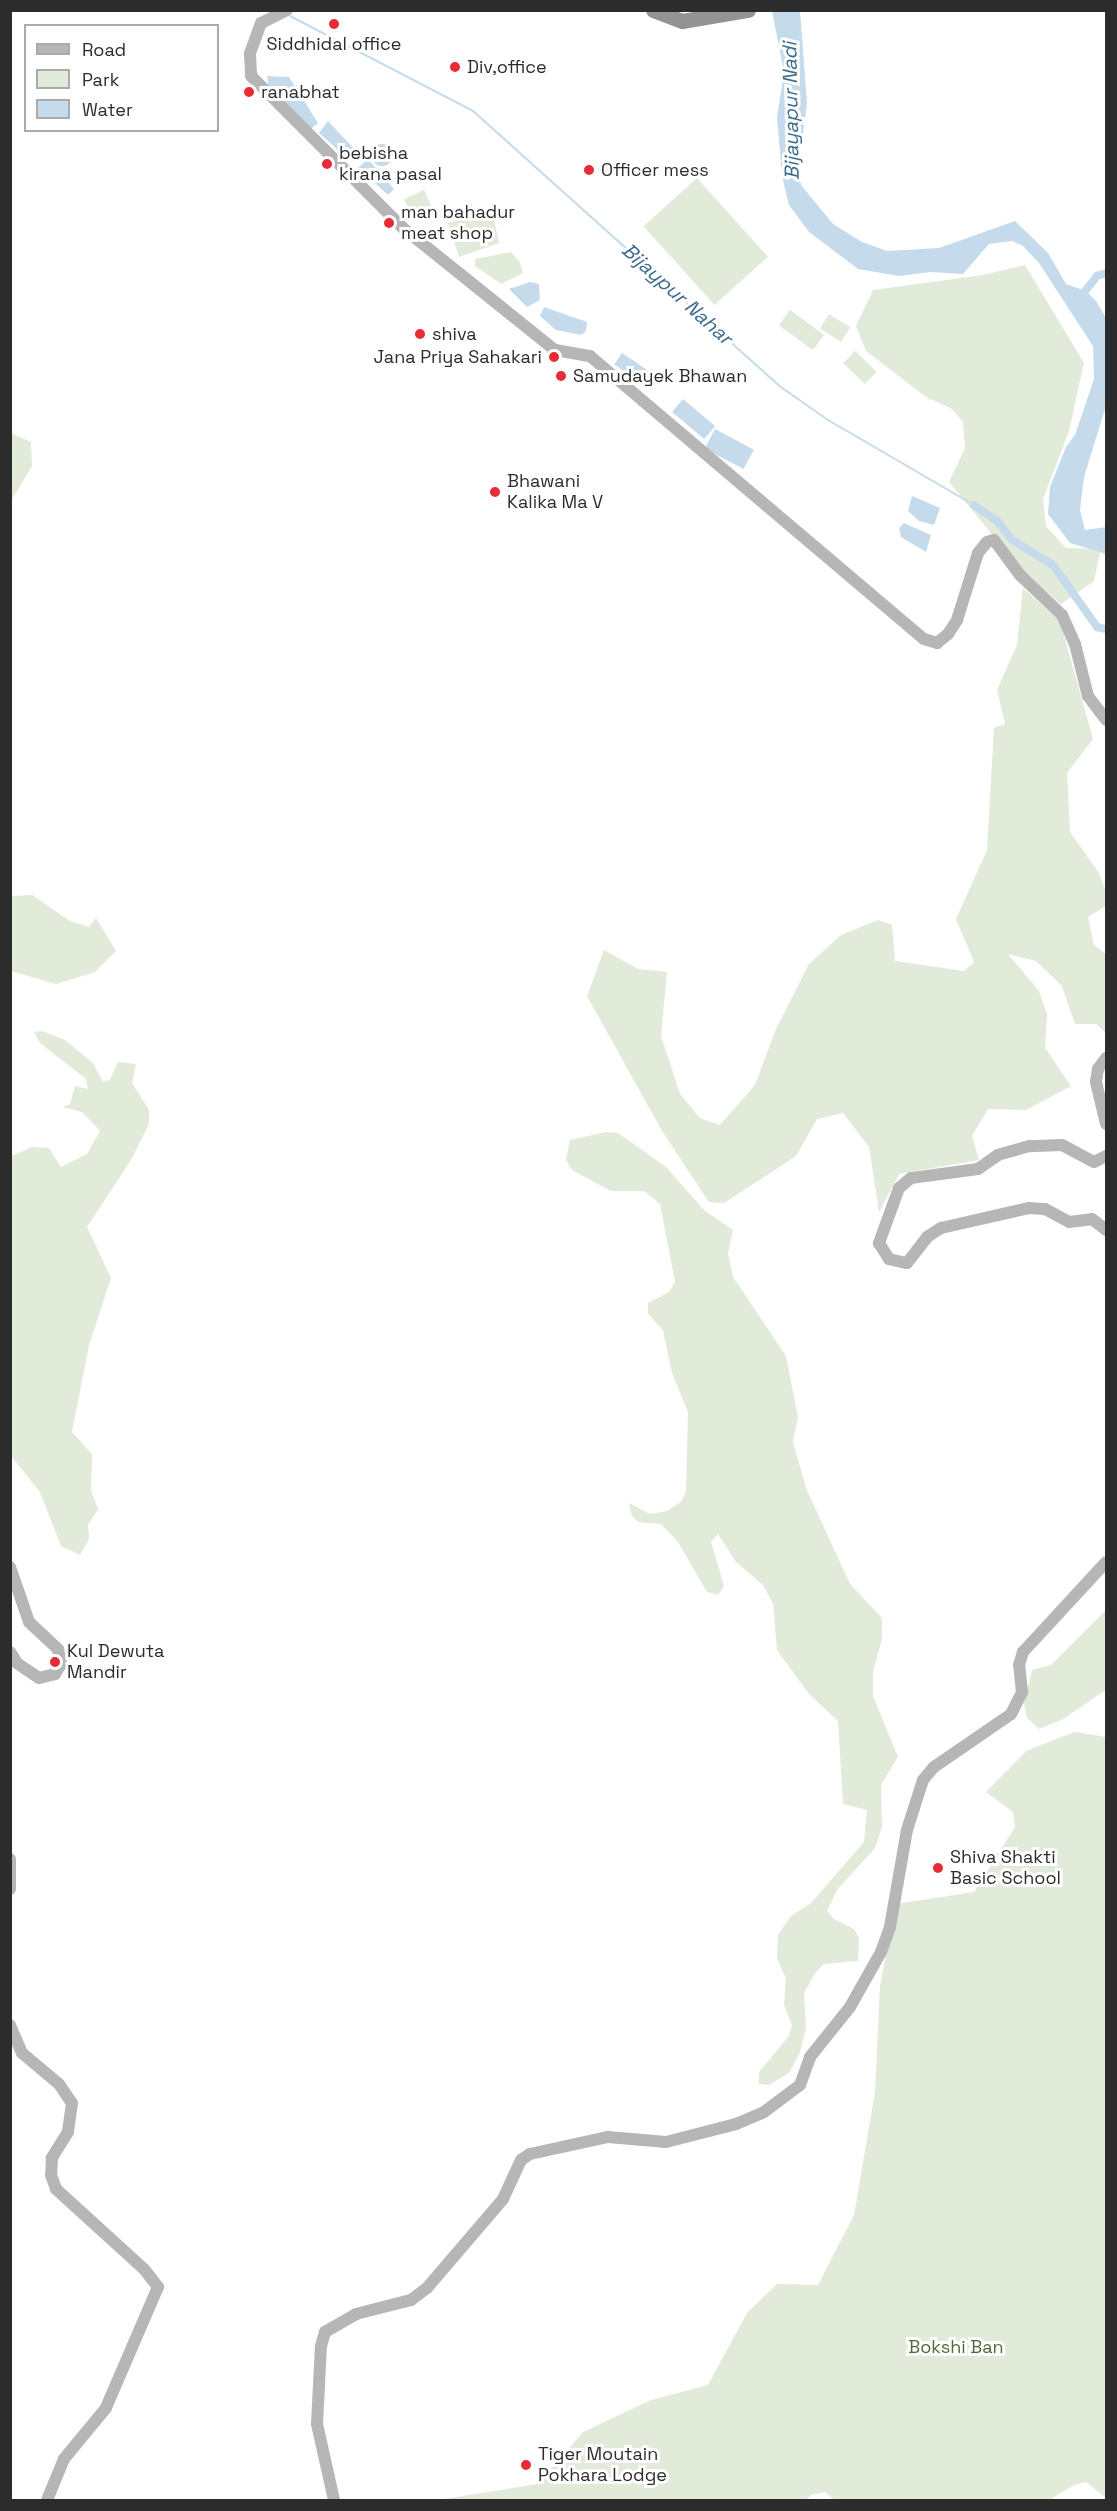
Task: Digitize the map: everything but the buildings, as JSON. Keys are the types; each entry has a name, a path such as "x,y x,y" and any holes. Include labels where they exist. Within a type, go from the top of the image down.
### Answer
{"highway":[{"path":"653,10 681,21 746,11"}],"main road":[{"path":"287,10 261,23 250,54 251,76 403,228 555,350 590,356 924,639 937,643 948,634 978,552 987,542 994,540 1020,575 1062,615 1075,644 1088,696 1107,720"},
{"path":"1107,1059 1098,1069 1096,1082 1107,1124"},
{"path":"1107,1156 1094,1162 1062,1145 1029,1146 998,1155 978,1169 911,1178 899,1188 879,1243 889,1259 907,1263 927,1237 940,1228 1029,1208 1045,1209 1069,1222 1092,1219 1107,1230"},
{"path":"334,2500 317,2424 321,2346 325,2332 356,2314 411,2300 427,2288 503,2199 521,2160 530,2154 608,2137 666,2142 736,2124 764,2112 801,2085 810,2057 850,2007 881,1952 890,1927 907,1830 923,1780 934,1767 1011,1714 1022,1692 1019,1665 1023,1652 1107,1562"},
{"path":"10,1567 29,1622 58,1649 61,1664 55,1674 39,1678 16,1663 10,1653"},
{"path":"10,1859 10,1889"},
{"path":"10,2025 22,2053 59,2084 72,2103 68,2132 53,2156 51,2175 56,2189 140,2265 158,2287 106,2408 64,2459 46,2500"}],"green space":[{"path":"697,178 768,257 714,305 643,226"},
{"path":"424,190 432,207 412,217 404,199"},
{"path":"492,211 499,243 459,257 448,223"},
{"path":"511,252 520,262 523,273 501,284 475,266 475,259"},
{"path":"1025,265 1084,363 1069,431 1043,499 1046,526 1066,548 1101,549 1094,581 1061,604 1022,571 949,482 965,448 963,422 952,409 926,397 866,351 856,326 873,290 983,275"},
{"path":"790,310 824,335 813,350 779,325"},
{"path":"829,314 850,327 841,342 820,328"},
{"path":"855,351 877,372 865,384 843,363"},
{"path":"11,433 31,442 32,466 11,501"},
{"path":"1023,588 1060,621 1093,739 1067,773 1070,832 1099,873 1106,892 1106,906 1088,917 1094,945 1106,954 1106,1033 1096,1024 1075,1024 1062,986 1036,961 1008,954 1039,991 1047,1014 1045,1048 1071,1086 1026,1110 988,1109 972,1136 979,1160 899,1174 879,1212 869,1147 843,1113 817,1119 796,1156 724,1203 709,1202 662,1131 587,996 604,950 638,969 667,972 661,1036 680,1094 700,1118 720,1125 755,1085 776,1029 809,964 841,935 878,920 892,925 895,961 964,971 974,962 956,919 987,850 994,728 1005,724 997,690 1017,645"},
{"path":"32,895 70,921 89,927 96,918 116,951 95,972 56,984 11,971 11,896"},
{"path":"42,1031 65,1040 93,1063 103,1082 110,1080 118,1062 136,1064 132,1083 149,1110 149,1124 131,1160 87,1227 111,1278 89,1345 72,1432 92,1454 91,1491 98,1509 88,1525 89,1539 80,1555 61,1546 40,1492 11,1456 11,1156 32,1147 49,1148 61,1167 87,1154 100,1131 82,1112 63,1107 70,1104 75,1086 88,1089 86,1079 40,1043 34,1032"},
{"path":"606,1132 618,1133 666,1167 705,1211 733,1230 728,1253 733,1277 786,1356 798,1417 793,1442 806,1488 850,1584 882,1618 882,1639 873,1672 873,1696 898,1757 881,1785 882,1827 875,1848 837,1890 827,1911 834,1919 854,1929 859,1938 858,1961 824,1964 815,1973 804,1993 806,2028 800,2052 789,2073 769,2085 759,2084 759,2072 788,2037 792,2026 784,2005 786,1979 777,1958 778,1935 791,1916 811,1903 864,1842 867,1810 843,1804 838,1721 809,1694 777,1650 773,1604 763,1585 736,1562 718,1534 711,1542 724,1586 718,1595 707,1592 678,1542 661,1524 638,1522 631,1514 629,1503 650,1514 667,1511 681,1502 686,1492 688,1412 672,1373 663,1330 648,1314 648,1303 669,1292 675,1282 660,1204 644,1191 611,1191 572,1170 566,1160 570,1140"},
{"path":"1106,1610 1106,1690 1063,1719 1039,1729 1027,1718 1024,1704 1032,1670 1051,1665"},
{"name":"Bokshi Ban","path":"1074,1732 1106,1737 1106,2498 1086,2482 1074,2485 1049,2500 834,2500 825,2492 811,2495 806,2500 438,2500 538,2484 583,2432 651,2400 708,2385 747,2313 777,2284 818,2285 854,2215 875,2092 880,1986 896,1904 974,1892 1015,1827 1013,1812 986,1792 1026,1751"}],"water":[{"name":"Bijayapur Nadi","path":"772,11 800,11 807,103 800,156 801,185 833,224 862,242 887,251 939,248 1015,221 1048,253 1066,284 1086,291 1096,301 1106,318 1106,406 1084,477 1080,510 1085,530 1106,527 1106,554 1070,543 1048,514 1050,487 1066,447 1075,435 1094,379 1093,346 1039,263 1023,246 1012,241 989,244 963,274 930,272 899,276 858,269 809,232 789,205 782,176 777,117 784,72"},
{"path":"267,76 289,77 318,123 308,131 269,90"},
{"path":"328,121 356,151 347,158 319,133"},
{"path":"382,144 390,147 393,155 390,163 382,166 374,163 371,155 374,147"},
{"path":"368,159 394,189 388,195 358,168"},
{"path":"530,282 539,284 540,300 527,307 509,289"},
{"path":"544,307 587,322 586,331 581,335 556,330 540,316"},
{"path":"622,353 657,376 649,388 614,365"},
{"path":"683,399 715,426 704,439 672,412"},
{"path":"715,429 754,450 744,469 705,448"},
{"path":"912,496 940,508 934,525 919,521 908,511"},
{"path":"904,523 931,535 926,552 901,537 899,528"}],"waterway":[{"name":"Bijaypur Nahar","path":"290,16 473,111 778,385 828,420 974,505"},
{"path":"1081,296 1097,276 1106,273"},
{"name":"Bijaypur Nahar","path":"974,505 998,522 1012,540 1053,565 1097,627 1106,629"}],"place":[{"name":"Siddhidal office","path":"334,24"},
{"name":"Div,office","path":"455,67"},
{"name":"ranabhat","path":"249,92"},
{"name":"bebisha kirana pasal","path":"327,164"},
{"name":"Officer mess","path":"589,170"},
{"name":"man bahadur meat shop","path":"389,223"},
{"name":"shiva","path":"420,334"},
{"name":"Jana Priya Sahakari","path":"554,357"},
{"name":"Samudayek Bhawan","path":"561,376"},
{"name":"Bhawani Kalika Ma V","path":"495,492"},
{"name":"Kul Dewuta Mandir","path":"55,1662"},
{"name":"Shiva Shakti Basic School","path":"938,1868"},
{"name":"Tiger Moutain Pokhara Lodge","path":"526,2465"}]}
